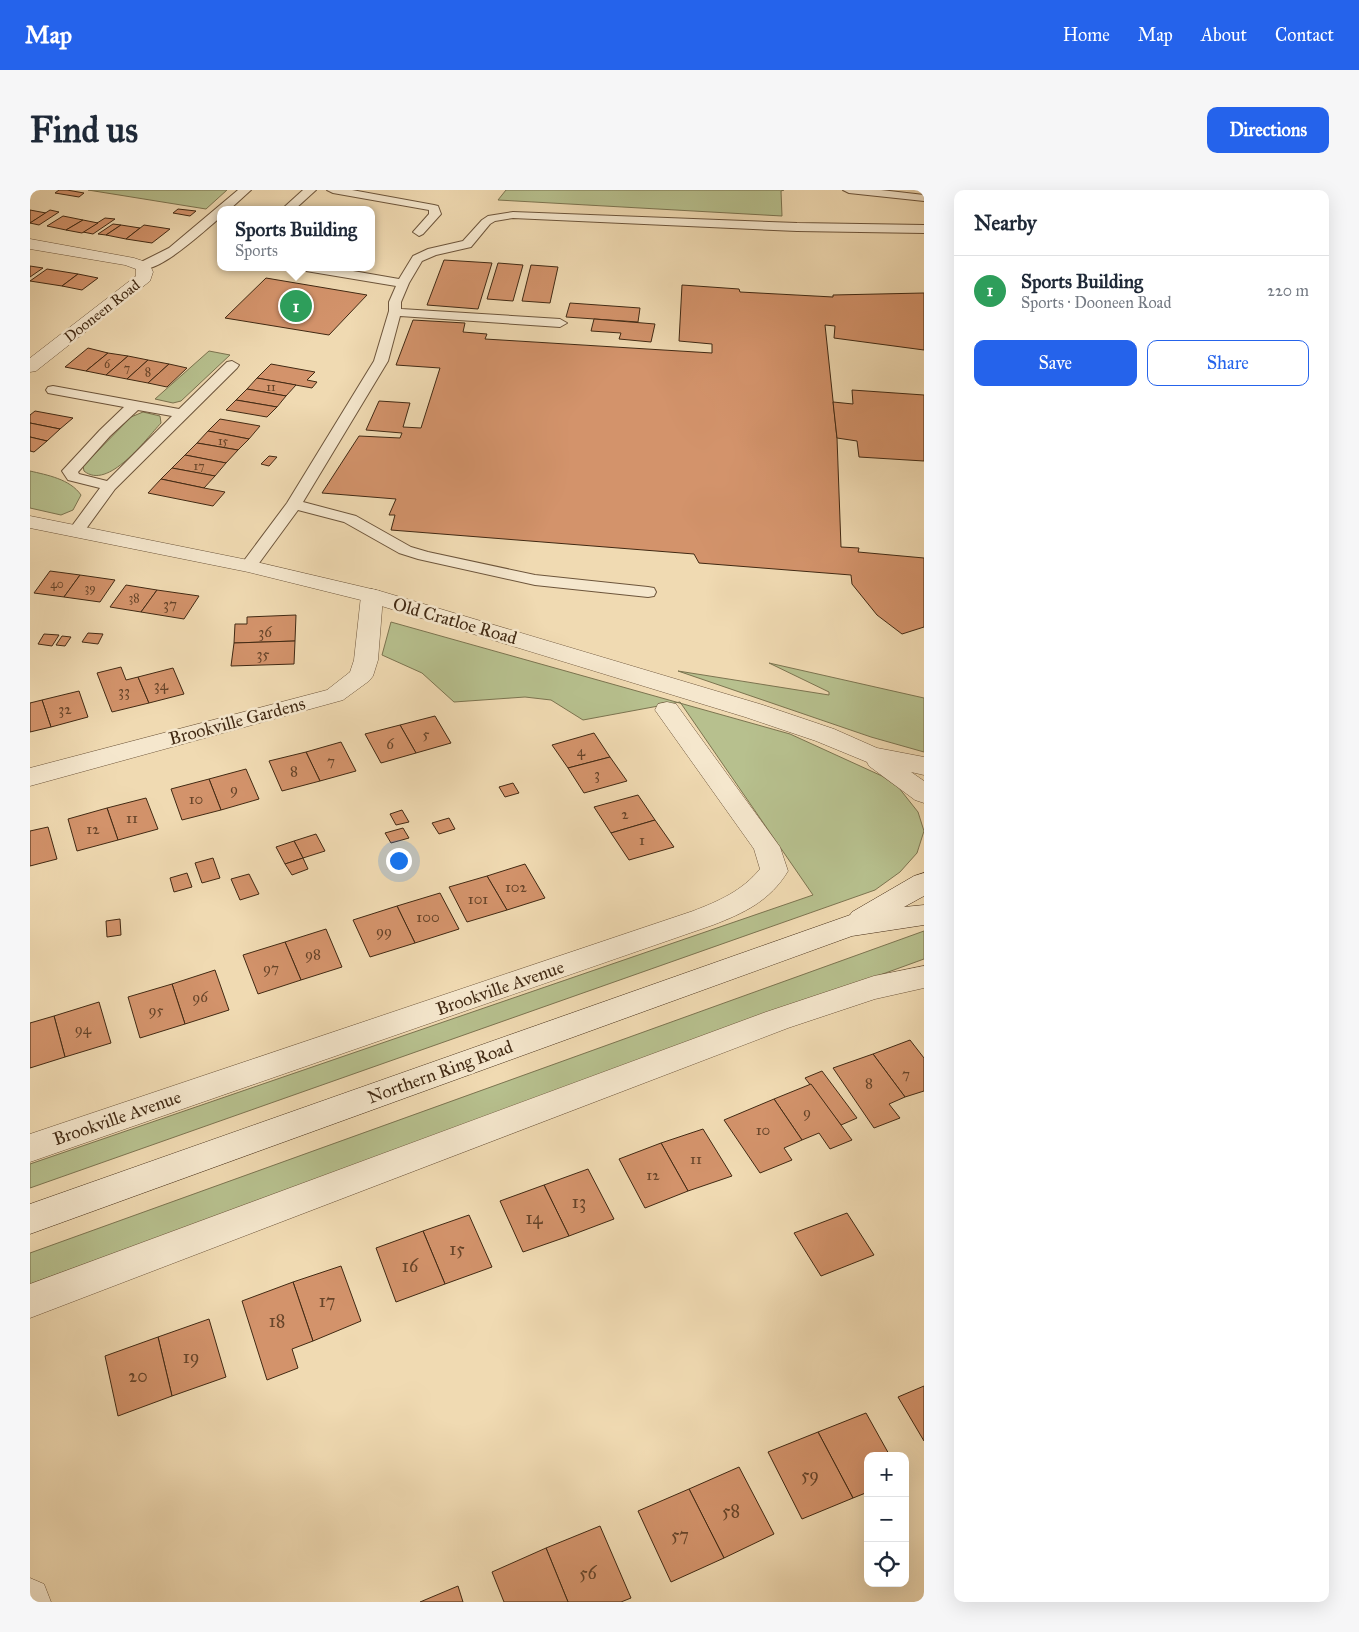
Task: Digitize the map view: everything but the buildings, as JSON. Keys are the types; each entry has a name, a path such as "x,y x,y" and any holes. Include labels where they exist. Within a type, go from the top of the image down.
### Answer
{"street":[{"name":"Dooneen Road","path":"30,244 128,261 144,266 144,278 30,367"},
{"name":"Old Cratloe Road","path":"30,522 248,566 372,596 754,711 825,734 871,755 924,794"},
{"name":"Brookville Gardens","path":"30,777 335,695 361,676 366,660 372,596"},
{"name":"Brookville Avenue","path":"30,1148 703,918 735,905 755,894 774,871 766,847 667,710"},
{"name":"Old Cratloe Road","path":"871,755 924,766"},
{"path":"850,926 924,883"},
{"path":"850,926 924,915"},
{"name":"Northern Ring Road","path":"30,1219 850,926"},
{"path":"30,1301 777,1020 879,987 924,977"},
{"path":"30,1598 31,1602"}],"lane":[{"path":"227,206 245,190"},
{"path":"292,206 310,190"},
{"path":"333,190 434,208 435,214 419,232"},
{"path":"850,190 924,198"},
{"path":"144,266 173,251 217,214"},
{"path":"248,566 294,504 381,361 395,302 402,283 411,267 423,255 467,244 486,222 492,218 507,215 788,227 924,229"},
{"path":"330,271 402,283"},
{"path":"394,312 560,323"},
{"path":"77,530 110,486 232,365"},
{"path":"53,390 183,414"},
{"path":"110,486 73,477 70,471 97,440 135,405"},
{"path":"294,504 350,519 405,550 424,556 535,580 648,592"}],"green space":[{"path":"88,190 227,190 206,209"},
{"path":"506,190 784,190 781,191 782,216 498,200"},
{"path":"209,351 230,355 181,401 173,403 155,399"},
{"path":"143,412 160,416 161,423 126,460 115,469 104,474 94,475 84,471 83,466 131,417"},
{"path":"30,471 58,478 71,485 81,495 73,510 61,515 30,508"},
{"path":"391,622 678,702 583,720 551,700 525,697 454,702 422,673 382,655"},
{"path":"769,663 924,698 924,752 871,737 678,671 829,695 829,692"},
{"path":"681,703 790,734 882,776 899,788 918,812 924,831 917,853 900,872 875,890 30,1188 30,1164 813,895"},
{"path":"924,931 924,959 30,1284 30,1253"}],"place":[{"name":"Sports Building","path":"296,306"}]}
